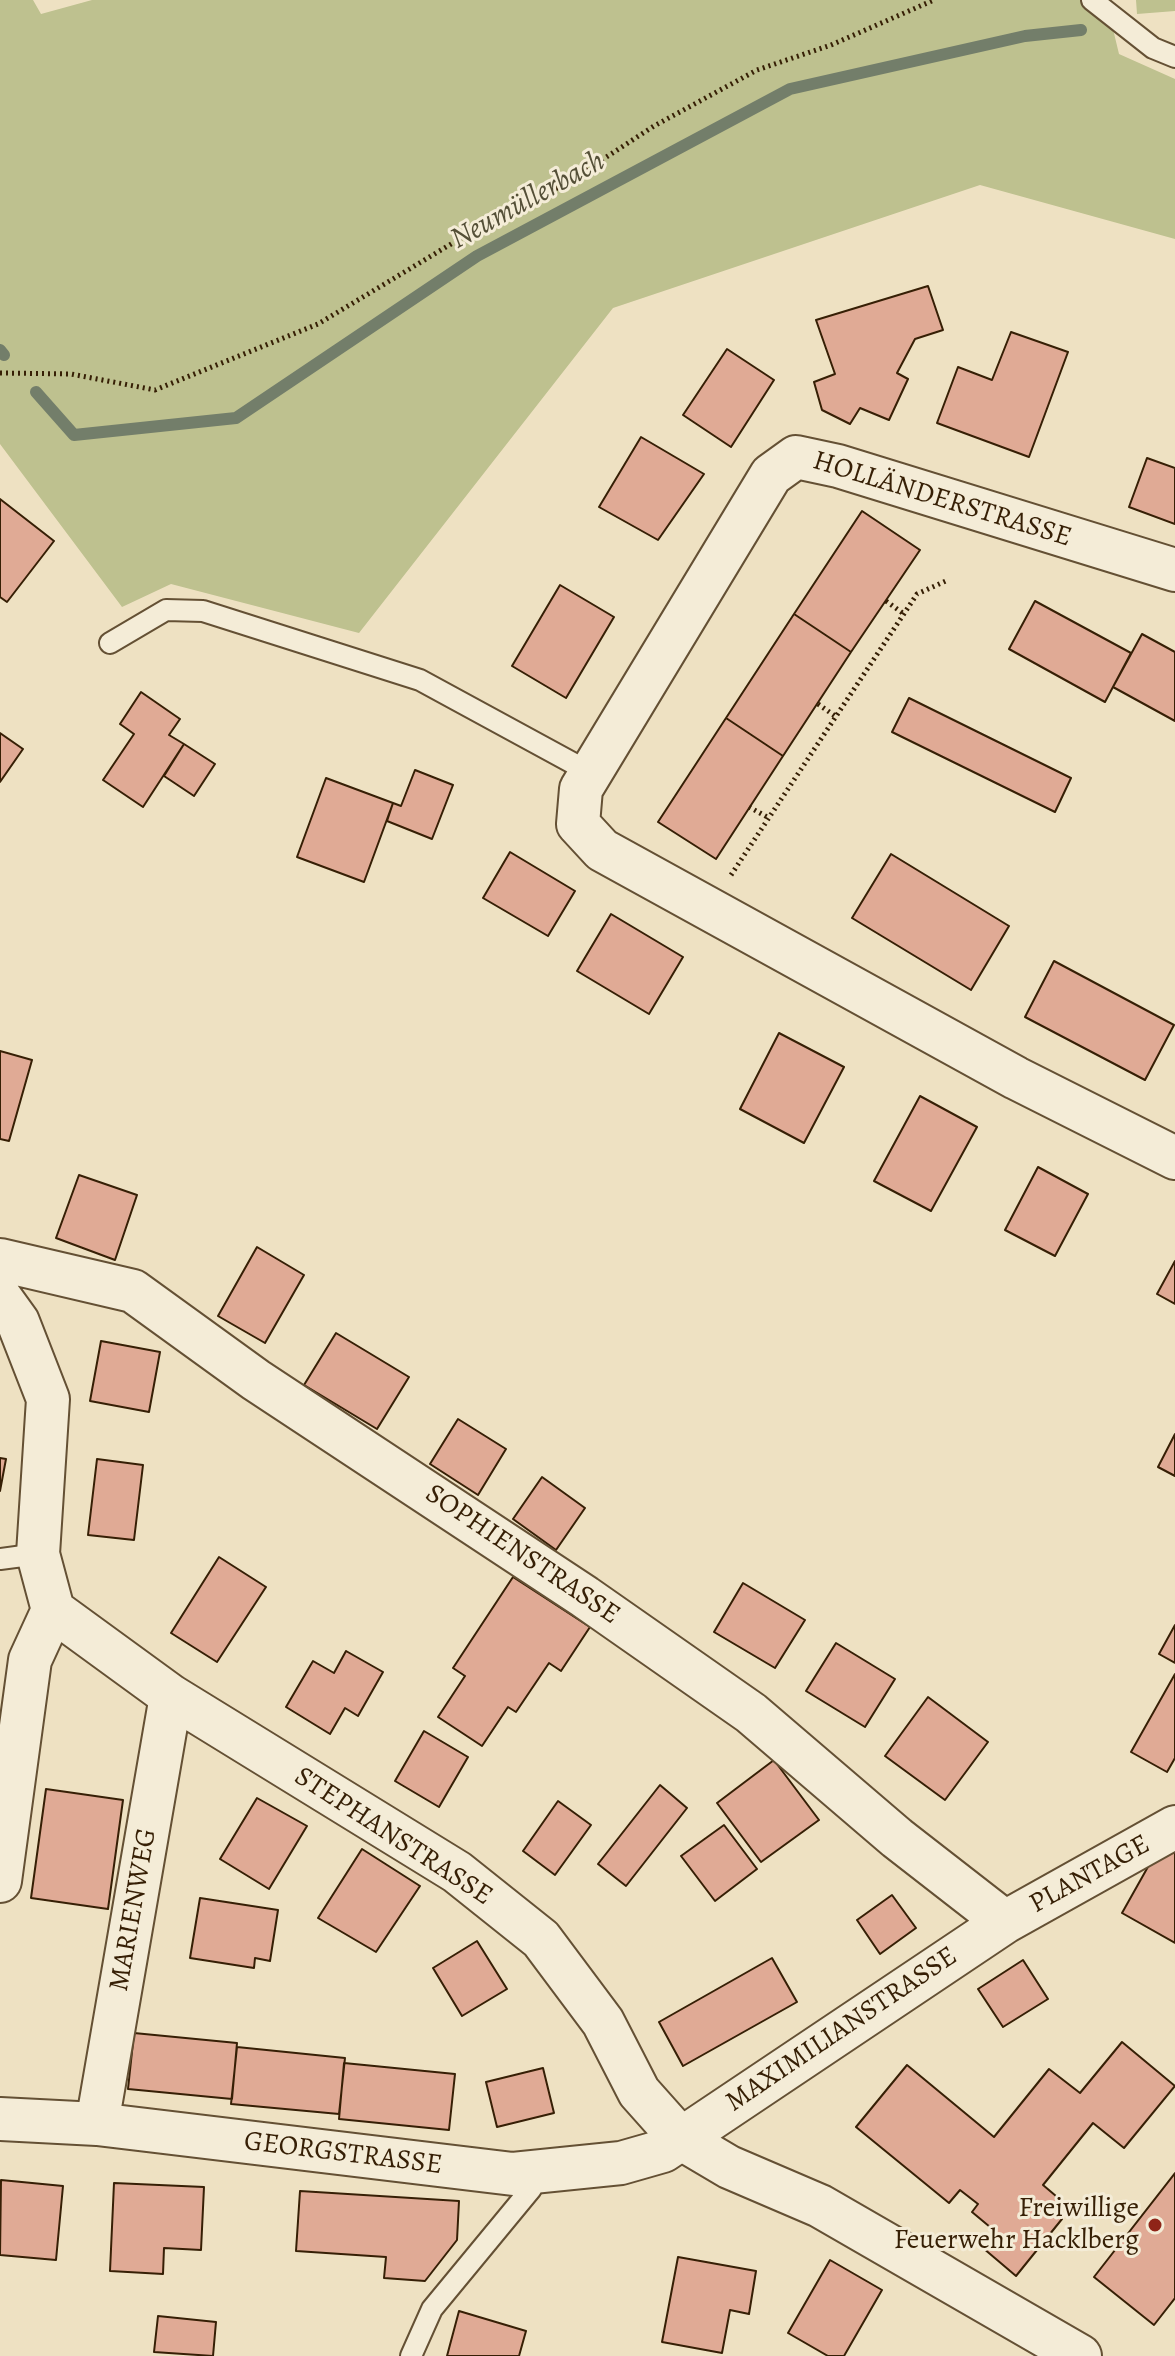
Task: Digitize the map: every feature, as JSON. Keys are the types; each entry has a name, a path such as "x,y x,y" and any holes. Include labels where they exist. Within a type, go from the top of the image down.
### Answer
{"street":[{"name":"HOLLÄNDERSTRASSE","path":"1175,570 853,470 796,457 771,475 581,789 578,824 602,850 1016,1078 1175,1158"},
{"name":"SOPHIENSTRASSE","path":"0,1260 133,1291 256,1380 585,1597 751,1713 897,1838 1005,1922"},
{"path":"0,1297 18,1322 48,1399 19,1556 53,1610 30,1660 0,1881"},
{"name":"STEPHANSTRASSE","path":"53,1610 171,1696 457,1872 541,1939 603,2022 639,2092 680,2138 729,2167 820,2206 1080,2356"},
{"name":"MARIENWEG","path":"97,2124 171,1696"},
{"name":"PLANTAGE","path":"1005,1922 1175,1827"},
{"name":"MAXIMILIANSTRASSE","path":"680,2138 1005,1922"},
{"name":"GEORGSTRASSE","path":"0,2119 97,2124 513,2174 621,2163 663,2151 680,2138"}],"lane":[{"path":"1092,0 1153,48 1175,57"},
{"path":"110,643 166,610 203,611 420,680 591,773"},
{"path":"411,2356 432,2309 531,2189 538,2172"}],"path":[{"path":"0,373 71,374 155,390 318,324 461,238 565,184 654,126 757,70 831,45 934,0"},
{"path":"709,909 917,594 948,580"},
{"path":"886,601 904,614"},
{"path":"818,704 835,716"},
{"path":"749,807 769,818"}],"green space":[{"path":"0,0 33,0 41,14 92,0 1106,0 1119,54 1175,79 1175,239 980,185 613,308 359,633 171,584 122,607 0,444"},
{"path":"1136,0 1175,0 1175,11 1137,14"}],"building":[{"path":"928,286 943,330 915,339 897,373 908,379 889,420 860,408 850,424 822,410 814,382 835,374 816,320"},
{"path":"1011,332 1068,352 1029,457 937,423 958,367 992,380"},
{"path":"727,349 774,380 731,447 683,415"},
{"path":"641,437 704,474 658,540 599,507"},
{"path":"1147,458 1175,468 1175,524 1129,507"},
{"path":"0,499 54,541 7,602 0,597"},
{"path":"862,511 920,550 851,652 794,614"},
{"path":"560,585 614,617 566,698 512,666"},
{"path":"1035,601 1131,653 1105,702 1009,649"},
{"path":"794,614 851,652 783,756 726,718"},
{"path":"1142,634 1175,652 1175,721 1113,687"},
{"path":"141,692 180,719 169,735 184,744 143,807 103,780 134,734 120,724"},
{"path":"909,698 1071,778 1055,812 892,732"},
{"path":"726,718 783,756 716,859 658,822"},
{"path":"0,733 23,749 0,782"},
{"path":"184,744 215,764 194,796 164,776"},
{"path":"415,770 453,785 432,839 387,821 393,803 401,806"},
{"path":"326,778 393,803 364,882 297,857"},
{"path":"510,852 575,891 548,936 483,898"},
{"path":"891,854 1009,926 971,990 852,918"},
{"path":"611,914 683,957 649,1014 577,971"},
{"path":"1054,961 1174,1025 1145,1080 1025,1017"},
{"path":"779,1033 844,1067 804,1143 740,1109"},
{"path":"0,1051 32,1060 9,1141 0,1139"},
{"path":"920,1096 977,1127 931,1211 874,1181"},
{"path":"1038,1167 1088,1194 1055,1256 1005,1230"},
{"path":"79,1175 137,1195 115,1260 56,1238"},
{"path":"257,1247 304,1275 265,1343 218,1316"},
{"path":"1175,1261 1175,1304 1157,1294"},
{"path":"336,1333 409,1377 377,1429 304,1385"},
{"path":"101,1341 160,1352 149,1412 90,1401"},
{"path":"458,1419 506,1449 478,1495 430,1464"},
{"path":"1175,1434 1175,1476 1158,1467"},
{"path":"0,1458 6,1459 0,1491"},
{"path":"97,1459 143,1465 134,1540 88,1535"},
{"path":"542,1477 585,1508 556,1550 513,1519"},
{"path":"219,1557 266,1587 217,1662 171,1633"},
{"path":"513,1577 590,1627 561,1671 549,1663 516,1712 508,1707 482,1746 438,1717 465,1676 453,1668"},
{"path":"743,1583 805,1620 775,1668 714,1632"},
{"path":"1175,1625 1175,1663 1159,1654"},
{"path":"836,1643 895,1679 865,1727 806,1691"},
{"path":"346,1651 383,1672 358,1716 345,1708 330,1734 286,1707 313,1661 334,1673"},
{"path":"1175,1674 1175,1758 1167,1772 1131,1752"},
{"path":"928,1697 988,1742 945,1800 885,1756"},
{"path":"424,1731 468,1757 439,1807 395,1781"},
{"path":"774,1760 819,1820 761,1862 717,1803"},
{"path":"660,1785 687,1808 626,1886 598,1864"},
{"path":"46,1789 123,1800 108,1909 31,1898"},
{"path":"257,1798 307,1826 269,1889 220,1859"},
{"path":"558,1801 591,1825 555,1875 523,1851"},
{"path":"724,1825 757,1869 715,1901 681,1856"},
{"path":"1167,1833 1175,1838 1175,1943 1122,1913"},
{"path":"362,1849 420,1886 376,1952 318,1918"},
{"path":"892,1895 916,1928 880,1954 857,1920"},
{"path":"200,1898 278,1910 270,1961 255,1958 254,1968 190,1958"},
{"path":"477,1941 507,1989 462,2016 433,1968"},
{"path":"772,1958 797,2002 683,2066 659,2022"},
{"path":"1023,1960 1048,1999 1003,2027 978,1989"},
{"path":"134,2033 237,2043 232,2099 128,2089"},
{"path":"1122,2042 1175,2086 1124,2148 1093,2123 1043,2185 1063,2202 1054,2212 1062,2219 1016,2276 983,2248 996,2232 972,2212 978,2204 960,2190 949,2203 856,2127 907,2065 994,2137 1049,2069 1080,2093"},
{"path":"237,2047 345,2058 339,2114 231,2104"},
{"path":"344,2063 455,2074 449,2130 339,2119"},
{"path":"543,2068 554,2113 497,2127 486,2082"},
{"name":"Freiwillige Feuerwehr Hacklberg","path":"1175,2173 1175,2298 1154,2325 1094,2277"},
{"path":"1,2180 63,2186 56,2260 0,2255"},
{"path":"114,2183 204,2187 201,2250 164,2248 163,2274 110,2271"},
{"path":"300,2191 459,2201 457,2240 425,2281 384,2278 386,2257 296,2251"},
{"path":"678,2257 756,2271 749,2314 730,2310 722,2353 662,2342"},
{"path":"830,2260 882,2290 844,2356 828,2356 788,2333"},
{"path":"459,2311 526,2331 519,2356 447,2356"},
{"path":"158,2316 216,2322 213,2356 154,2352"}],"waterway":[{"name":"Neumüllerbach","path":"36,392 74,435 236,418 477,256 790,89 1025,36 1081,30"},
{"name":"Neumüllerbach","path":"0,350 4,355"}],"place":[{"name":"Freiwillige Feuerwehr Hacklberg","path":"1155,2225"}]}
